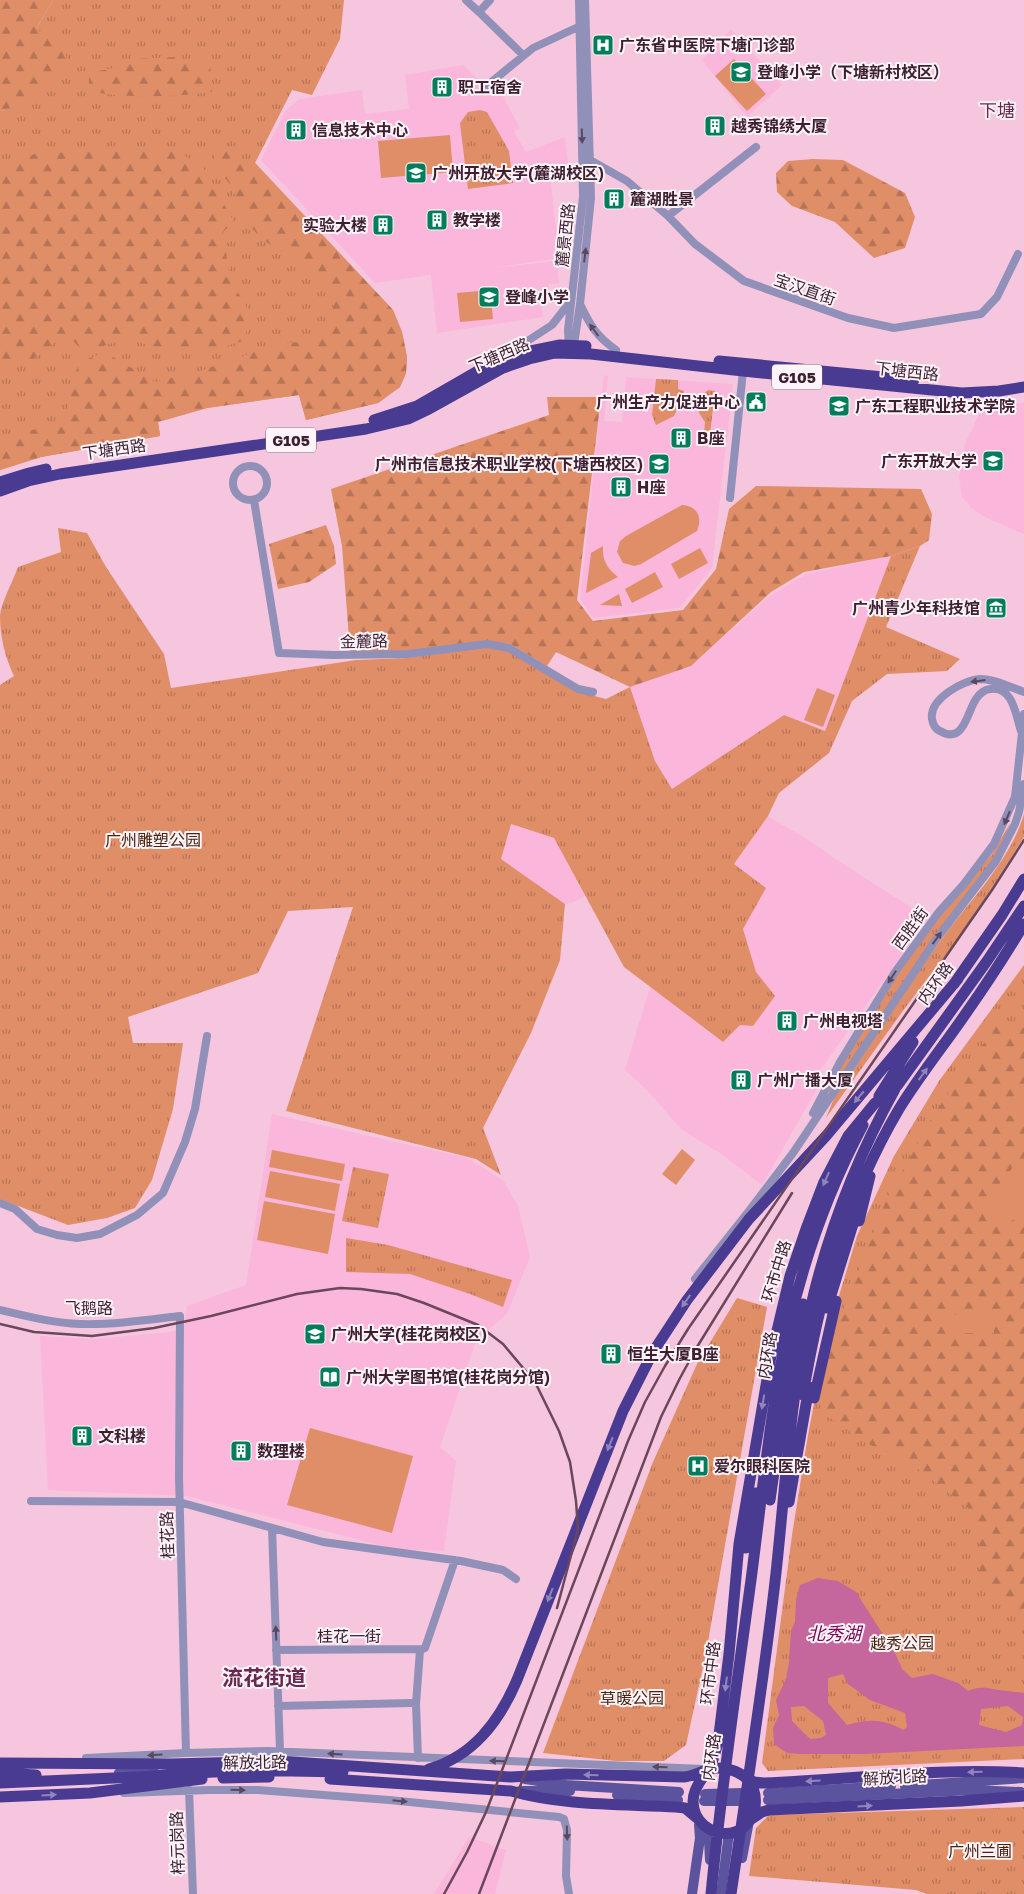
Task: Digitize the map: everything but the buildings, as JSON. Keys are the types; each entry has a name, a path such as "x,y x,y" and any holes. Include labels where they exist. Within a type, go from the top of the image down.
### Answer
{"highway":[{"name":"下塘西路","path":"0,491 28,481 60,474 387,424 418,415 513,364 571,347 742,372 962,393 999,392 1024,387"},
{"name":"下塘西路","path":"0,482 29,472 73,464 382,418 417,406 497,361 538,348 571,347 616,350 960,385 993,385 1024,380"},
{"name":"内环路","path":"711,1894 719,1867 782,1359 795,1302 811,1246 831,1192 845,1162 891,1076 1002,915 1024,879"},
{"path":"848,1136 885,1081 924,1040 1024,885"},
{"name":"内环路","path":"731,1894 775,1575 787,1454 807,1323 827,1246 846,1192 866,1145 901,1078 1024,894"},
{"name":"环市中路","path":"709,1769 718,1743 729,1654 739,1544 776,1327 790,1276 809,1221 824,1182 848,1136 868,1110 897,1086 924,1040 988,961 1024,906"},
{"path":"775,1575 813,1365 835,1283 868,1174 879,1145 916,1083 971,1006 1023,927"},
{"path":"0,1783 244,1770 405,1773 439,1766 463,1754 477,1742 498,1718 512,1691 623,1411 662,1339 687,1300 749,1218 826,1136 958,979"},
{"path":"716,1894 748,1634 788,1375 806,1291 824,1227 838,1189 867,1131 897,1086"},
{"path":"749,1821 754,1812 756,1799 753,1787 746,1778 782,1525 796,1492 814,1392 831,1320 879,1145"},
{"path":"729,1654 764,1445 782,1359"},
{"name":"解放北路","path":"4,1763 172,1764 288,1761 510,1777 566,1774 684,1777 709,1769"},
{"path":"1024,1773 952,1773 764,1783 754,1782 732,1770 718,1768 709,1769 698,1782 694,1794 694,1808 698,1819 711,1830 720,1833 742,1828 762,1812 769,1810 970,1800 1024,1794"},
{"path":"0,1773 137,1777"},
{"name":"解放北路","path":"0,1797 110,1790 209,1779 281,1777 511,1791 528,1796 557,1800 685,1808 698,1819"},
{"path":"736,1894 737,1853"},
{"path":"706,1894 719,1867"}],"main road":[{"path":"0,1778 105,1775 172,1764"},
{"name":"解放北路","path":"510,1777 678,1796 572,1791 511,1791"},
{"name":"解放北路","path":"1024,1778 768,1796 970,1790 1024,1794"},
{"path":"704,1797 742,1797"},
{"path":"698,1819 709,1840 710,1855 706,1894"},
{"path":"692,1894 700,1838 698,1819"},
{"path":"736,1894 749,1821"},
{"path":"719,1867 729,1832"},
{"path":"695,1874 703,1857 710,1855 716,1857 719,1867 721,1894"}],"street":[{"path":"466,0 523,56"},
{"path":"478,12 490,0"},
{"name":"麓景西路","path":"571,347 571,300 583,197 578,27 579,0"},
{"name":"麓景西路","path":"571,347 580,304 590,214 585,0"},
{"path":"484,88 533,48 578,27"},
{"path":"668,216 756,147"},
{"name":"宝汉直街","path":"590,160 627,181 668,216 696,244 744,281 848,318 894,328 980,314 997,297 1018,254"},
{"path":"497,361 552,324 571,300"},
{"path":"580,304 592,329 601,339 616,350"},
{"path":"730,498 742,372"},
{"path":"250,466 260,469 268,484 263,495 254,500 243,499 238,496 233,486 235,474 244,467 250,466"},
{"name":"金麓路","path":"254,500 279,653 333,655 408,654 487,644 509,648 578,689 592,692"},
{"path":"1022,736 1013,704 1004,692 997,689 982,692 976,699 965,724 957,733 943,733 935,728 932,709 936,702 959,686 974,680 993,681 1024,692"},
{"name":"西胜街","path":"793,1152 840,1062 895,972 938,913 964,884 994,844 1007,819 1015,797 1024,714"},
{"name":"西胜街","path":"695,1279 793,1152 937,938 996,861 1019,812 1024,784"},
{"path":"0,1203 15,1210 37,1229 77,1238 100,1234 117,1227 137,1215 163,1192 185,1142 195,1109 207,1036"},
{"name":"飞鹅路","path":"0,1310 39,1319 78,1324 180,1316"},
{"name":"桂花路","path":"180,1316 180,1502 186,1753"},
{"path":"31,1501 180,1502 323,1542 455,1560 503,1570 516,1579"},
{"path":"272,1528 280,1752"},
{"path":"418,1758 416,1704 420,1650 425,1648 455,1560"},
{"name":"桂花一街","path":"276,1650 422,1649"},
{"path":"278,1706 412,1703"},
{"path":"4,1763 186,1753 280,1752 709,1769"},
{"path":"110,1790 131,1793 189,1790 307,1793 559,1817 564,1819 567,1830 566,1876 569,1894"},
{"name":"梓元岗路","path":"189,1790 193,1894"}],"shaded area":[{"name":"登峰小学（下塘新村校区）","path":"731,30 782,85 747,117 702,60"},
{"name":"广州开放大学(麓湖校区)","path":"463,65 490,91 498,87 520,128 514,132 526,152 565,137 569,172 550,175 559,258 491,268 557,261 559,283 549,284 549,295 541,298 543,317 437,333 431,275 375,283 261,160 286,110 300,99 362,90 365,114 409,109 405,75"},
{"name":"广州市信息技术职业学校(下塘西校区)","path":"604,375 608,376 604,421 622,422 626,377 733,384 712,568 680,608 593,618 580,599"},
{"name":"广东开放大学","path":"1024,403 1024,534 987,518 971,508 962,497 959,477 965,444 983,406"},
{"path":"891,556 825,731 783,715 672,789 655,761 630,687 691,666 770,596 806,574"},
{"path":"768,816 818,846 832,857 928,918 819,1072 821,1082 762,1185 720,1153 682,1130 647,1090 625,1070 650,987 723,1042 756,972 743,929 766,888 734,865"},
{"path":"510,824 554,838 585,896 572,903 565,904 501,859"},
{"name":"广州大学(桂花岗校区)","path":"272,1114 467,1158 503,1180 518,1206 530,1257 507,1314 476,1341 440,1447 456,1461 444,1551 396,1549 187,1496 48,1490 40,1336 94,1339 170,1332 184,1328 187,1306 246,1285"},
{"path":"469,1837 506,1850 495,1894 434,1894"}],"green space":[{"path":"0,0 53,0 36,29 64,43 69,72 5,110 0,111"},
{"path":"53,0 344,0 340,39 312,95 292,90 255,163 393,310 402,332 407,357 406,373 400,387 378,403 306,420 299,395 207,408 158,422 160,436 41,457 0,470 0,111 5,110 36,29"},
{"path":"174,57 210,64 212,92 150,96 104,94 89,91 89,73 114,68 135,59"},
{"path":"734,59 766,94 747,111 715,76"},
{"path":"480,110 487,112 509,151 513,183 468,189 460,123 468,112"},
{"path":"450,135 453,172 381,178 378,141"},
{"path":"214,149 230,152 242,162 255,163 393,310 402,332 407,357 406,373 400,387 378,403 306,420 299,395 207,408 158,422 160,436 41,457 0,470 0,439 33,430 67,424 70,414 65,397 75,372 84,360 105,352 155,382 203,370 280,343 305,342 320,336 331,318 335,301 304,266 262,239 247,223 230,184 214,165"},
{"path":"175,150 203,167 234,222 223,232 230,279 252,316 243,341 205,352 166,351 127,338 85,352 65,334 32,360 0,370 0,167 37,153"},
{"path":"813,159 843,160 905,193 915,217 905,248 874,258 835,222 792,206 777,192 776,173 788,161"},
{"path":"490,290 493,319 460,322 457,293"},
{"path":"656,379 678,380 678,389 684,391 681,409 677,409 674,416 656,425 652,415"},
{"path":"708,390 715,391 710,434 704,433 705,422 699,413 701,396"},
{"path":"547,397 601,397 577,600 593,621 683,610 716,569 729,509 756,486 921,489 932,514 929,540 920,546 891,556 804,572 771,592 691,666 630,687 556,652 547,666 510,644 487,642 407,652 350,652 342,546 331,489 549,415"},
{"path":"682,505 692,508 697,513 699,526 697,531 641,564 635,566 623,563 617,552 620,541"},
{"path":"326,525 334,546 336,564 309,582 278,589 269,544"},
{"name":"广州雕塑公园","path":"58,528 87,533 106,567 164,654 171,688 356,660 407,658 486,647 508,650 579,692 606,699 630,687 655,761 672,789 784,715 825,731 891,556 920,546 886,627 960,659 947,671 887,674 852,701 829,753 779,793 768,816 734,864 766,888 743,929 756,972 775,996 753,1026 740,1025 723,1042 624,967 554,838 511,824 501,859 565,904 560,960 531,1033 483,1128 501,1175 476,1159 286,1111 353,907 288,911 258,973 128,1017 133,1043 183,1043 173,1109 152,1180 135,1208 107,1218 68,1225 0,1199 0,685 14,676 4,647 0,615 5,597 18,567 61,552"},
{"path":"603,546 603,555 606,563 618,577 586,593 591,553"},
{"path":"700,548 708,563 679,579 671,564"},
{"path":"655,572 663,587 632,603 625,589"},
{"path":"619,594 622,606 600,605"},
{"path":"817,688 835,695 823,727 804,720"},
{"path":"1024,814 1024,837 986,897 955,943 905,1008 826,1118 835,1096 912,982 949,929 998,866 1009,849"},
{"path":"1010,823 1005,838 993,859 831,1092 829,1092 828,1089 869,1016 904,962 937,919 992,854"},
{"name":"越秀公园","path":"1024,965 1024,1759 768,1771 762,1763 792,1535 808,1435 835,1309 857,1236 894,1156 939,1081"},
{"path":"1000,1020 1024,1028 1024,1099 1006,1104 1010,1116 1024,1112 1024,1161 1013,1167 1007,1225 1024,1209 1024,1622 992,1595 975,1585 981,1564 977,1515 907,1461 868,1444 820,1411 830,1345 886,1200 934,1114"},
{"path":"1024,1099 1024,1112 1010,1116 1006,1104"},
{"path":"682,1149 695,1160 676,1185 662,1174"},
{"path":"272,1150 345,1164 342,1181 269,1167"},
{"path":"1024,1161 1024,1209 1007,1225 982,1206 1013,1167"},
{"path":"353,1167 389,1174 378,1228 342,1221"},
{"path":"270,1171 340,1184 335,1211 265,1197"},
{"path":"264,1201 335,1214 328,1254 257,1240"},
{"path":"346,1238 388,1245 512,1280 503,1307 410,1274 346,1272"},
{"name":"草暖公园","path":"737,1298 767,1307 706,1653 686,1745 664,1761 616,1761 543,1753 653,1462 697,1364"},
{"path":"994,1314 994,1333 950,1333 949,1315"},
{"path":"310,1428 413,1456 392,1533 287,1505"},
{"name":"广州兰圃","path":"1024,1807 1024,1894 927,1894 916,1890 749,1876 756,1828 769,1815"}],"water":[{"name":"北秀湖","path":"818,1578 838,1581 856,1592 896,1655 902,1669 912,1678 933,1674 958,1683 968,1691 983,1688 1024,1693 1024,1746 864,1754 801,1754 787,1753 774,1744 773,1728 779,1715 776,1700 786,1679 791,1631 795,1622 796,1600 800,1585","holes":["843,1674 848,1684 870,1700 905,1713 907,1727 903,1730 889,1723 875,1721 847,1725 828,1703 828,1678","804,1706 823,1721 826,1735 821,1738 810,1739 792,1721 791,1707","1008,1706 1023,1717 1022,1725 1006,1732 979,1725 981,1709"]}],"railway":[{"path":"444,1894 486,1812 628,1441 645,1402 688,1329 992,890 1024,840"},
{"path":"479,1894 661,1417 697,1347 792,1193"},
{"path":"0,1324 34,1332 92,1336 154,1328 211,1316 297,1294 340,1288 397,1294 478,1325 503,1344 535,1382 559,1431 570,1462 578,1529 557,1608"}],"place":[{"name":"广东省中医院下塘门诊部","path":"603,45"},
{"name":"登峰小学（下塘新村校区）","path":"741,72"},
{"name":"职工宿舍","path":"442,87"},
{"name":"越秀锦绣大厦","path":"715,126"},
{"name":"信息技术中心","path":"296,130"},
{"name":"广州开放大学(麓湖校区)","path":"416,173"},
{"name":"麓湖胜景","path":"614,199"},
{"name":"教学楼","path":"437,220"},
{"name":"实验大楼","path":"383,225"},
{"name":"登峰小学","path":"489,297"},
{"name":"广州生产力促进中心","path":"756,402"},
{"name":"广东工程职业技术学院","path":"839,406"},
{"name":"B座","path":"681,438"},
{"name":"广东开放大学","path":"993,461"},
{"name":"广州市信息技术职业学校(下塘西校区)","path":"659,464"},
{"name":"H座","path":"621,487"},
{"name":"广州青少年科技馆","path":"996,608"},
{"name":"广州电视塔","path":"787,1021"},
{"name":"广州广播大厦","path":"741,1080"},
{"name":"广州大学(桂花岗校区)","path":"315,1334"},
{"name":"恒生大厦B座","path":"611,1354"},
{"name":"广州大学图书馆(桂花岗分馆)","path":"330,1377"},
{"name":"文科楼","path":"82,1436"},
{"name":"数理楼","path":"241,1451"},
{"name":"爱尔眼科医院","path":"698,1466"}],"district":[{"name":"下塘","path":"997,110"},
{"name":"流花街道","path":"264,1677"}]}
